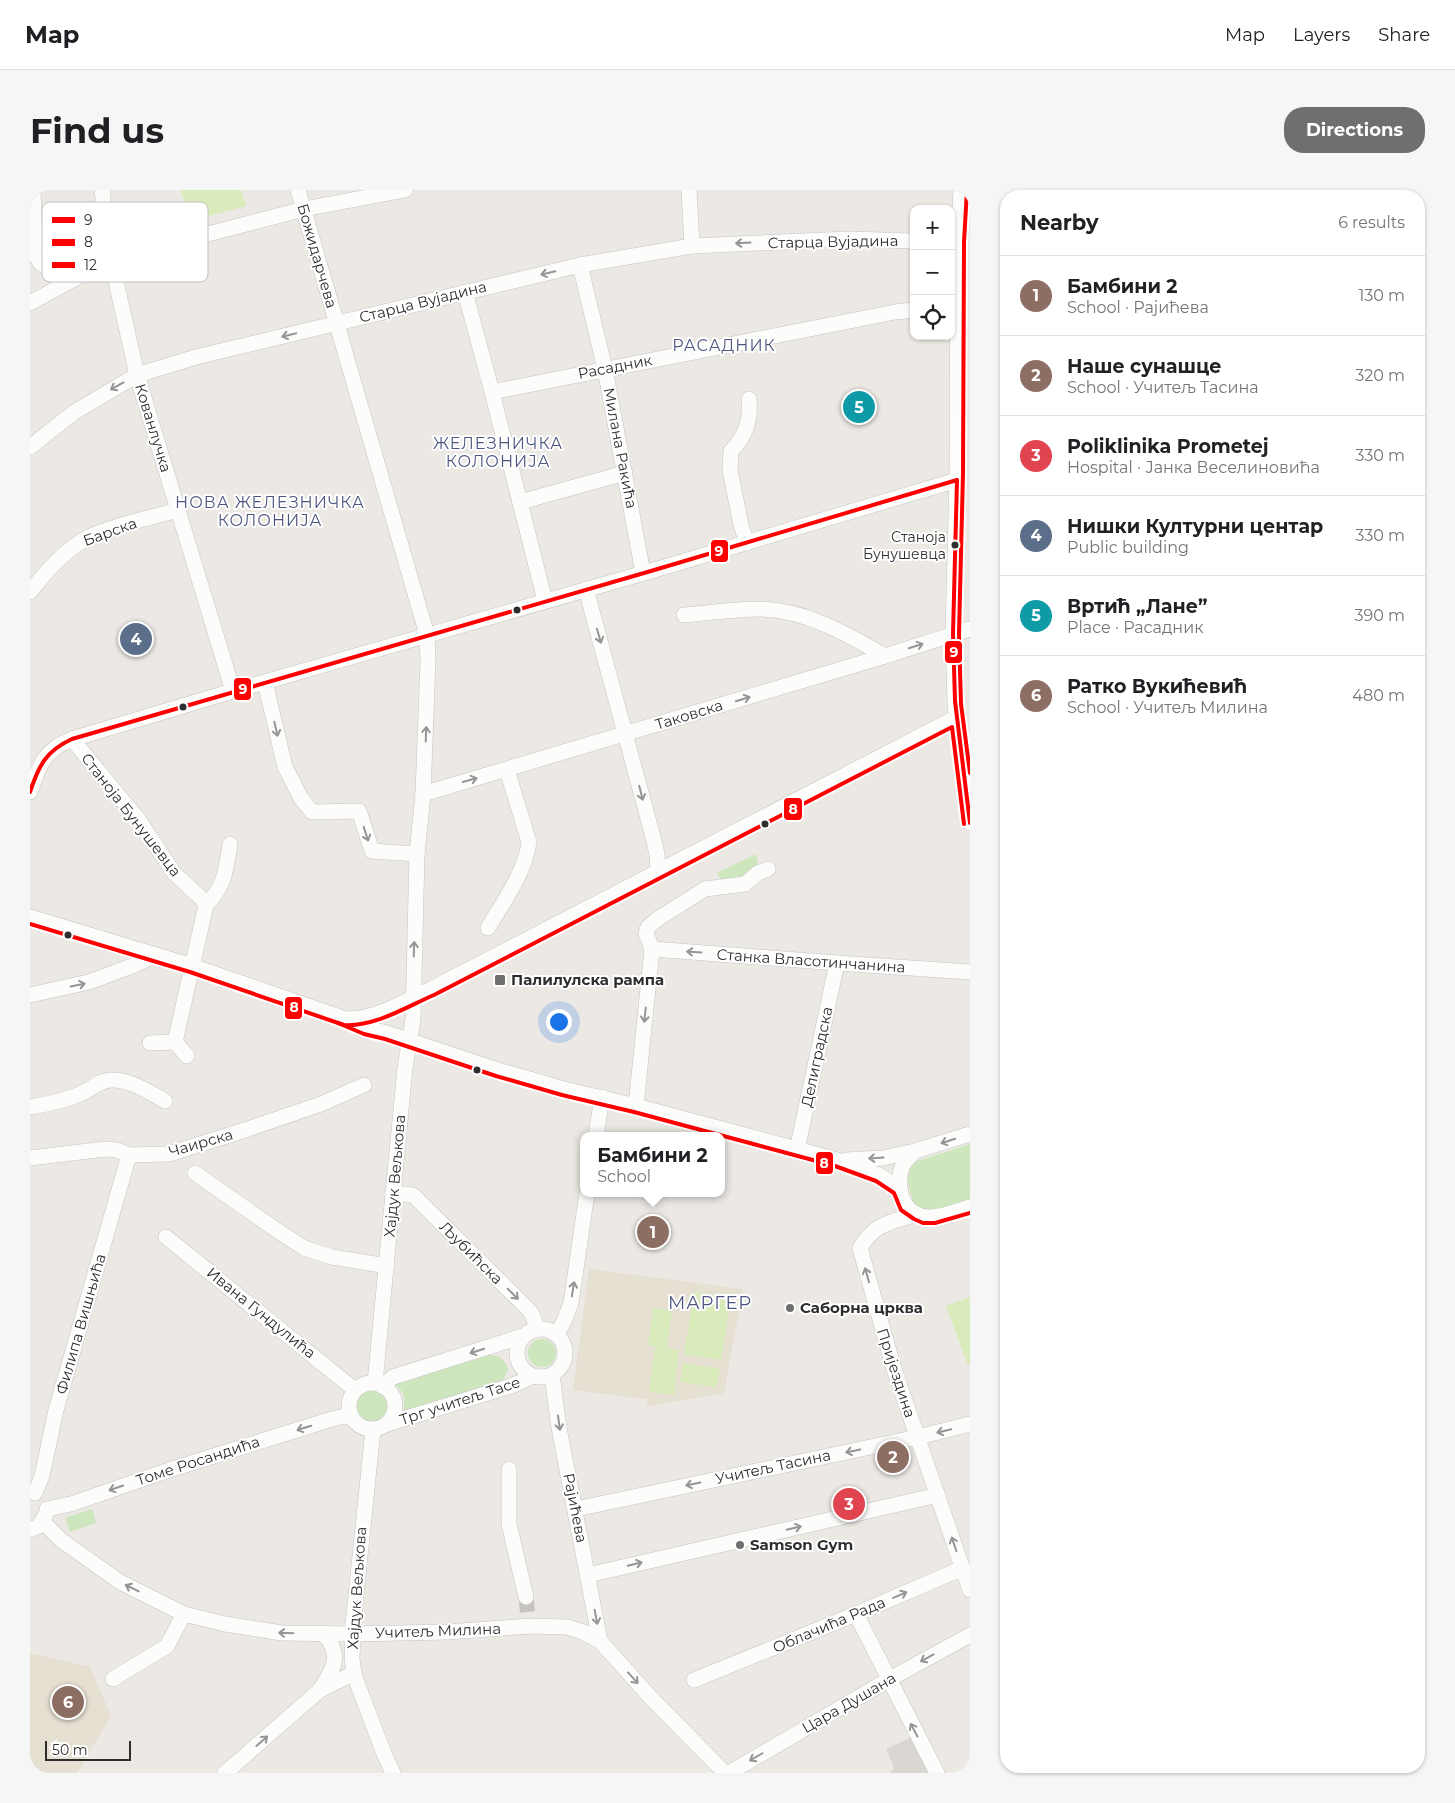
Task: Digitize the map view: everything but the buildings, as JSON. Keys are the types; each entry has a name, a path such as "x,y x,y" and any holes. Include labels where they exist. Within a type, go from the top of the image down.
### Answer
{"street":[{"path":"33,190 34,252 42,264"},
{"name":"Божидарчева","path":"298,190 427,635 428,660 423,794 417,854 412,998"},
{"path":"208,234 304,209 405,190"},
{"path":"688,190 692,246"},
{"path":"955,235 961,190"},
{"name":"Старца Вујадина","path":"30,447 73,413 136,375 196,357 580,265 692,246 849,239 910,241"},
{"path":"954,250 955,295"},
{"name":"Милана Ракића","path":"580,265 605,369 643,573"},
{"path":"30,303 69,282"},
{"name":"Кованлучка","path":"116,282 136,375 232,691"},
{"path":"465,292 544,601"},
{"path":"955,307 957,480 953,634 957,717 967,770 970,823"},
{"name":"Расадник","path":"492,392 910,310"},
{"path":"747,543 741,525 730,470 731,451 741,441 747,430 750,398"},
{"path":"520,502 625,473"},
{"name":"Станоја Бунушевца","path":"30,792 39,766 46,755 72,739 957,480"},
{"name":"Барска","path":"30,592 60,559 88,538 178,510"},
{"path":"586,589 657,854 658,871"},
{"path":"684,615 761,609 788,612 831,628 885,656"},
{"name":"Таковска","path":"423,794 885,656 970,628"},
{"path":"265,682 285,767 300,798 312,812 359,811 372,851 417,854"},
{"path":"346,1019 373,1015 412,998 957,717"},
{"name":"Станоја Бунушевца","path":"72,739 138,819 174,873 206,905"},
{"path":"488,928 528,853 529,842 507,770"},
{"path":"175,1042 206,905 215,896 226,874 230,844"},
{"path":"636,1106 652,949 646,933 648,927 704,889 745,884 758,873 768,869"},
{"path":"30,917 192,966 346,1019 366,1028 387,1033 498,1070 837,1160 879,1175 899,1189"},
{"name":"Станка Власотинчанина","path":"652,949 970,972"},
{"path":"30,995 89,982 157,955"},
{"name":"Делиградска","path":"797,1150 837,963"},
{"name":"Хајдук Вељкова","path":"378,1385 393,1193 408,1040 413,1019 412,998"},
{"path":"150,1043 175,1042"},
{"path":"175,1042 187,1056"},
{"path":"30,1108 51,1103 88,1090 94,1084 112,1080 137,1086 165,1101"},
{"name":"Чаирска","path":"30,1158 105,1149 116,1150 129,1155 169,1154 321,1104 364,1085"},
{"path":"597,1132 602,1097"},
{"path":"837,1160 883,1158 915,1151 970,1134"},
{"path":"915,1151 901,1170 899,1189 905,1205 917,1214 926,1217 934,1217 970,1207"},
{"name":"Филипа Вишњића","path":"32,1492 42,1476 56,1410 129,1155"},
{"path":"195,1173 304,1248 332,1257 387,1266"},
{"name":"Љубићска","path":"393,1193 413,1195 530,1311 534,1316 537,1329"},
{"path":"557,1334 566,1319 570,1303 586,1197"},
{"name":"Пријездина","path":"917,1214 877,1227 866,1237 860,1248 891,1360 970,1590"},
{"name":"Ивана Гундулића","path":"166,1237 355,1390"},
{"path":"537,1329 551,1330 557,1334 565,1348 563,1364 552,1375 540,1378 527,1373 518,1362 516,1348 523,1336 529,1331 537,1329"},
{"path":"378,1385 392,1396 395,1404 392,1418 380,1427 360,1426 351,1416 349,1403 355,1390 361,1386 378,1385 393,1377 523,1336"},
{"name":"Рајићева","path":"552,1375 559,1428 600,1641"},
{"name":"Трг учитељ Тасе","path":"380,1427 512,1386 533,1376"},
{"name":"Томе Росандића","path":"40,1520 71,1504 168,1470 323,1421 351,1416"},
{"name":"Учитељ Тасина","path":"576,1509 918,1437 970,1424"},
{"name":"Хајдук Вељкова","path":"380,1427 352,1634 354,1673 393,1773"},
{"path":"509,1469 509,1524 526,1597"},
{"name":"Учитељ Милина","path":"32,1492 43,1499 40,1520 61,1540 120,1582 184,1614 256,1630 323,1634 447,1632 529,1621 567,1627 583,1632 600,1641"},
{"path":"588,1575 938,1495"},
{"name":"Облачића Рада","path":"694,1680 963,1568"},
{"path":"113,1679 167,1646 184,1614"},
{"path":"856,1614 937,1773"},
{"path":"320,1690 330,1674 334,1657 333,1647 323,1634"},
{"name":"Цара Душана","path":"729,1773 888,1680 970,1635"},
{"path":"600,1641 652,1699 725,1773"},
{"path":"225,1773 320,1690 354,1673"}],"shaded area":[{"path":"589,1269 743,1289 724,1393 646,1407 647,1399 573,1390"},
{"path":"30,1653 90,1667 111,1716 77,1773 30,1773"},
{"path":"912,1737 929,1773 890,1773 894,1768 886,1749"}],"green space":[{"path":"181,190 241,190 246,206 208,216 208,202 184,202"},
{"path":"756,854 758,865 746,877 721,880 717,873"},
{"path":"970,1144 970,1201 932,1213 917,1210 910,1192 908,1180 914,1162"},
{"path":"694,1292 731,1298 721,1360 684,1354"},
{"path":"970,1297 970,1364 968,1365 946,1306"},
{"path":"653,1308 672,1311 667,1348 679,1350 674,1395 649,1392 655,1347 658,1347 648,1345"},
{"path":"542,1339 552,1343 556,1353 552,1363 542,1367 532,1363 528,1353 532,1343"},
{"path":"488,1355 499,1357 506,1363 508,1370 503,1380 403,1413 404,1397 401,1390 395,1384"},
{"path":"683,1363 720,1369 716,1387 680,1382"},
{"path":"372,1387 386,1393 392,1407 386,1421 372,1427 358,1421 352,1407 358,1393"},
{"path":"92,1509 96,1523 70,1532 65,1518"}],"tunnel":[{"path":"526,1597 528,1617"}],"transit line":[{"name":"12","path":"967,190 964,242 963,473 959,634 961,704 970,773"},
{"name":"9","path":"957,480 953,634 955,701 970,823"},
{"name":"9","path":"30,792 40,767 45,760 56,749 72,739 957,480"},
{"name":"8","path":"30,924 190,972 344,1025 356,1025 379,1020 434,995 952,727 964,824"},
{"name":"8","path":"338,1023 364,1034 385,1039 496,1076 562,1095 708,1132"},
{"name":"8","path":"725,1136 835,1166 876,1181 894,1193 901,1210 923,1223 935,1223 970,1213"}],"place":[{"name":"Вртић „Лане”","path":"859,407"},
{"name":"Станоја Бунушевца","path":"955,545"},
{"name":"Нишки Културни центар","path":"136,639"},
{"name":"Палилулска рампа","path":"500,980"},
{"name":"Бамбини 2","path":"653,1232"},
{"name":"Саборна црква","path":"790,1308"},
{"name":"Наше сунашце","path":"893,1457"},
{"name":"Poliklinika Prometej","path":"849,1504"},
{"name":"Samson Gym","path":"740,1545"},
{"name":"Ратко Вукићевић","path":"68,1702"}],"district":[{"name":"РАСАДНИК","path":"724,345"},
{"name":"ЖЕЛЕЗНИЧКА КОЛОНИЈА","path":"498,452"},
{"name":"НОВА ЖЕЛЕЗНИЧКА КОЛОНИЈА","path":"270,511"},
{"name":"МАРГЕР","path":"710,1303"}]}
